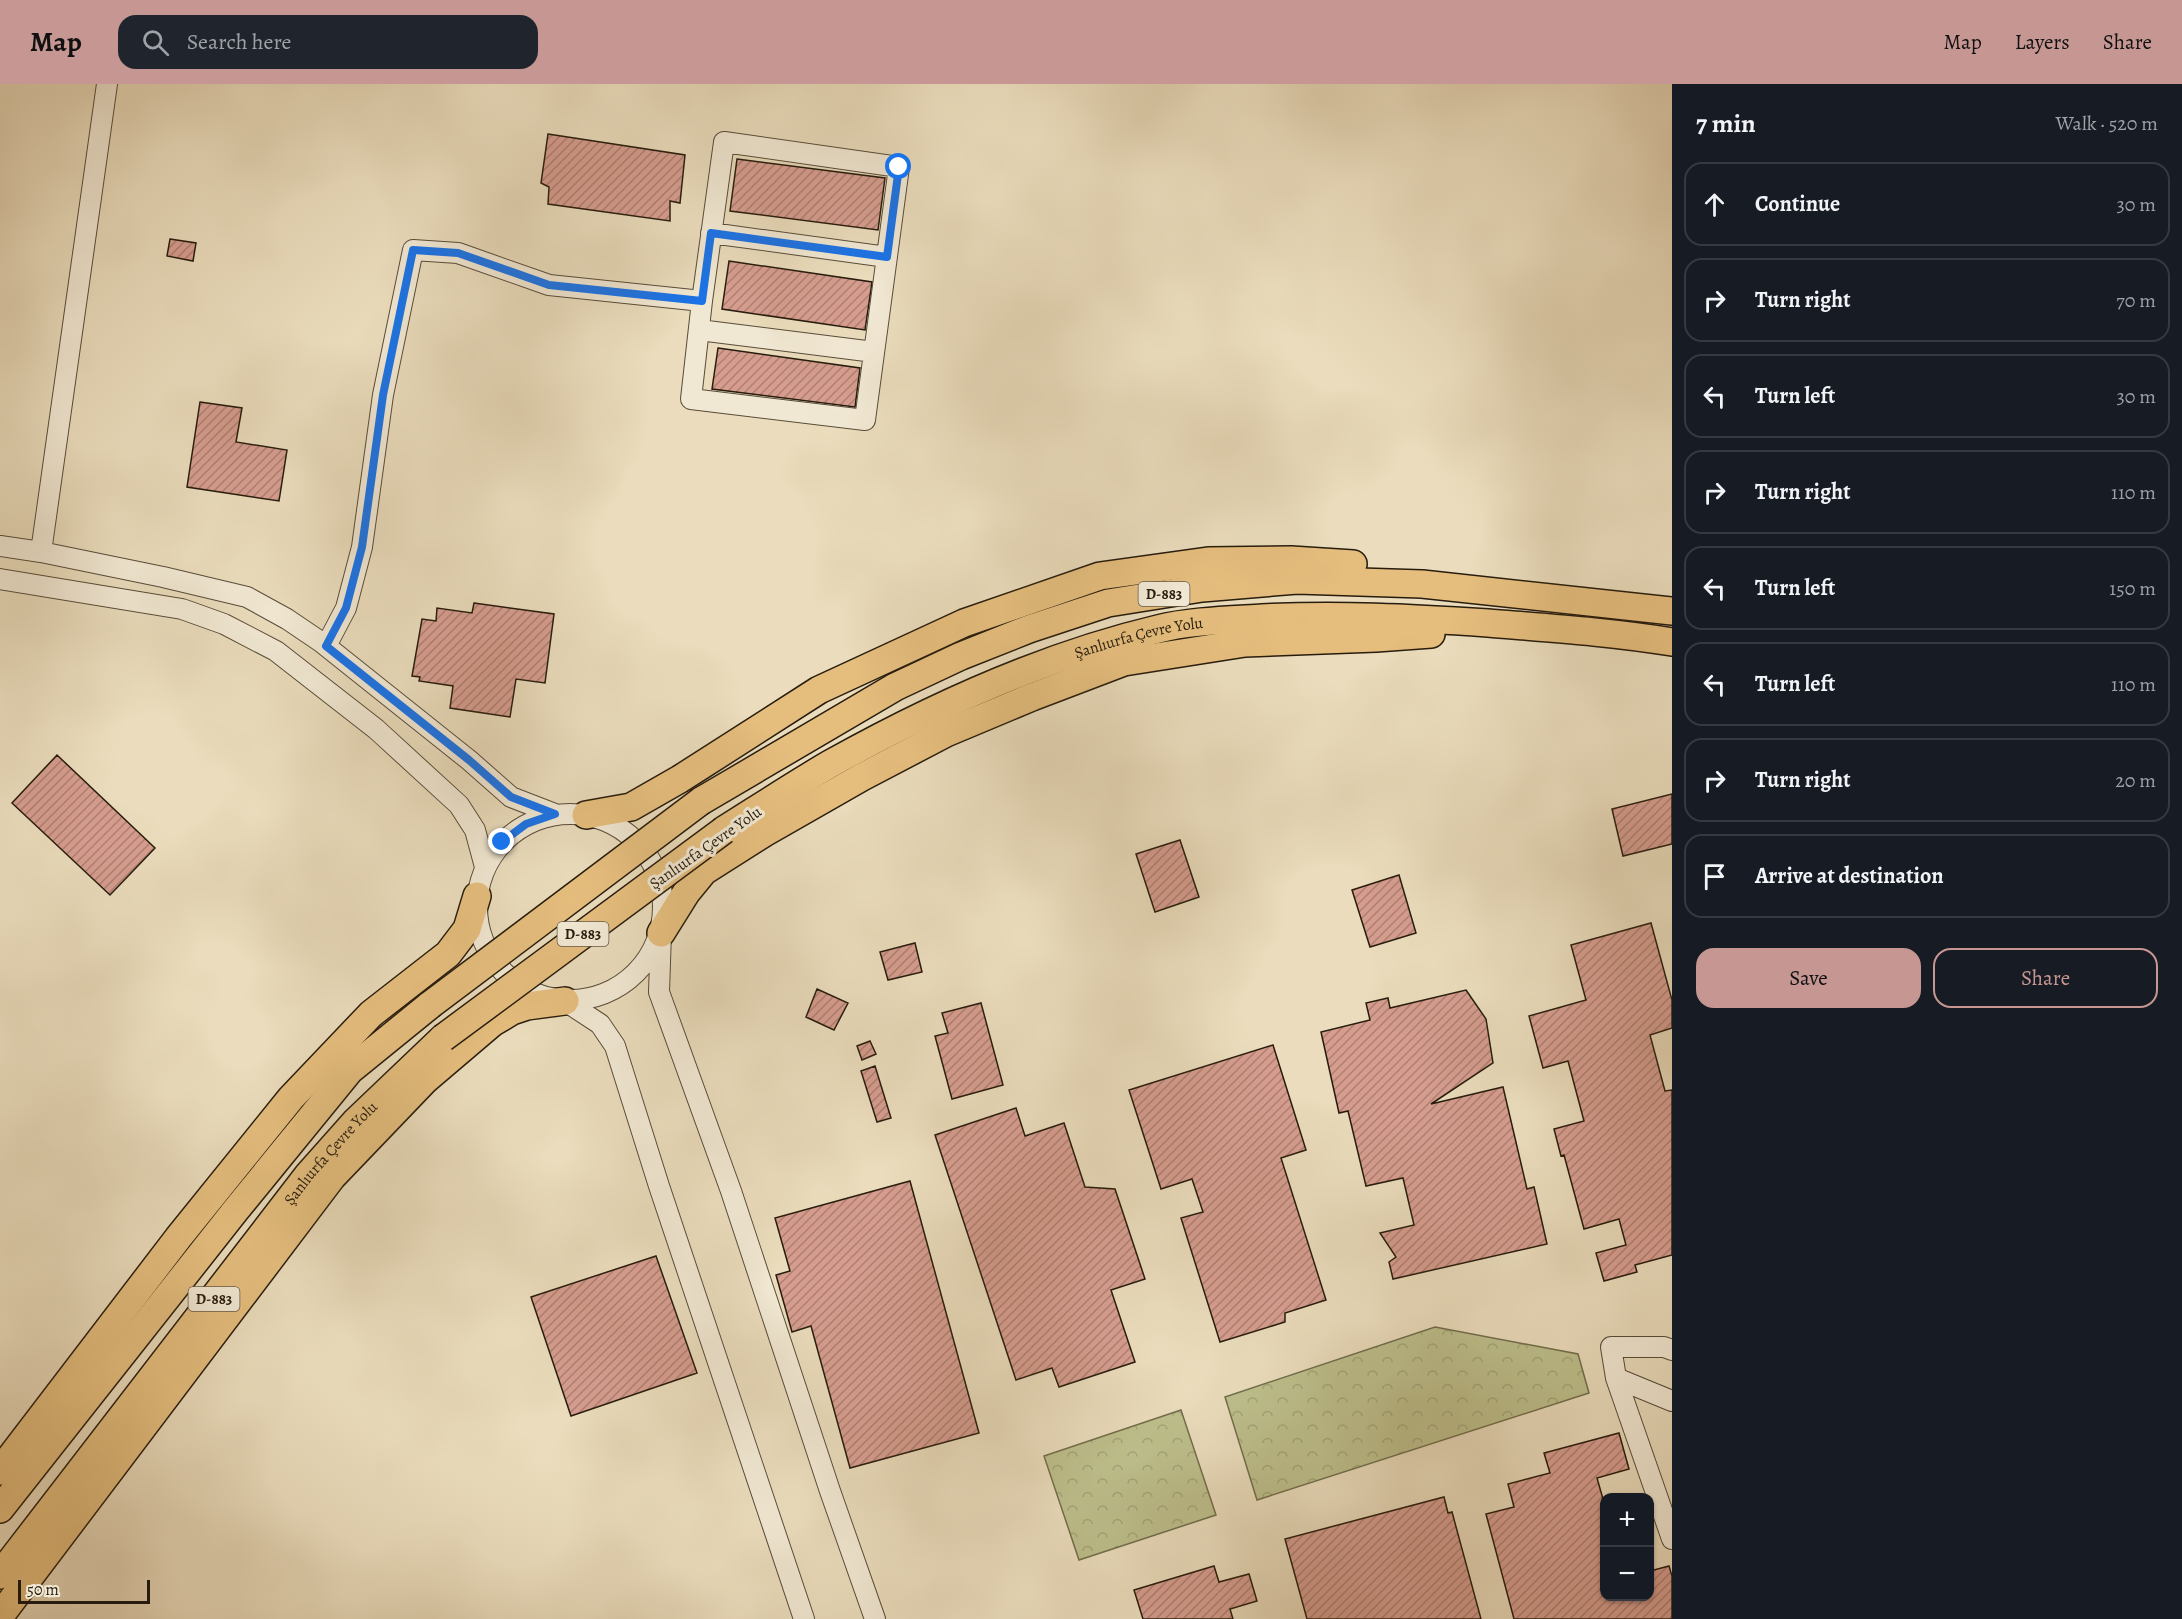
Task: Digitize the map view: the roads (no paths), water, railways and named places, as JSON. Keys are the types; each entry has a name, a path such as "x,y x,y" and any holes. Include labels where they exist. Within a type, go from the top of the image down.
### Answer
{"highway":[{"path":"586,815 632,807 819,690 964,623 1100,576 1208,561 1291,560 1420,570 1531,594"},
{"name":"D-883","path":"0,1509 234,1211 350,1070 430,1005 701,801 895,687 961,656 1019,633 1108,603 1202,588 1297,580 1422,584 1672,611"},
{"name":"Şanlıurfa Çevre Yolu","path":"0,1575 308,1175 356,1121 443,1038 724,830 830,764 938,708 1011,677 1091,648 1160,628 1309,615 1420,618 1672,642"},
{"path":"661,933 686,893 704,872 764,832 946,733 1124,662 1245,643 1376,638 1521,626"},
{"path":"0,1471 178,1238 291,1098 371,1014 448,954 467,928 477,896"},
{"path":"0,1616 332,1177 425,1080 492,1023 512,1011 527,1006 565,1001"}],"street":[{"path":"41,552 107,84"},
{"path":"724,142 899,167 865,420 691,399 711,233 724,142"},
{"path":"711,233 887,257"},
{"path":"326,646 346,608 362,547 383,395 413,250 458,253 549,285 702,301"},
{"path":"699,330 874,352"},
{"path":"0,546 163,577 247,597 287,619 326,646 469,760 511,797 555,814 586,815 614,824 639,844 657,870 664,901 659,992 731,1191 830,1491 875,1619"},
{"path":"0,579 182,609 224,624 276,651 376,729 459,805 475,830 485,867"},
{"path":"555,814 526,824 502,842 485,867 477,896 478,926 489,954 508,978 534,994 565,1001 597,997 625,984 648,961 661,933"},
{"path":"565,1001 600,1024 615,1046 659,1186 804,1619"},
{"path":"1672,1350 1664,1347 1611,1347 1616,1378 1672,1539"},
{"path":"1616,1378 1672,1401"}]}
